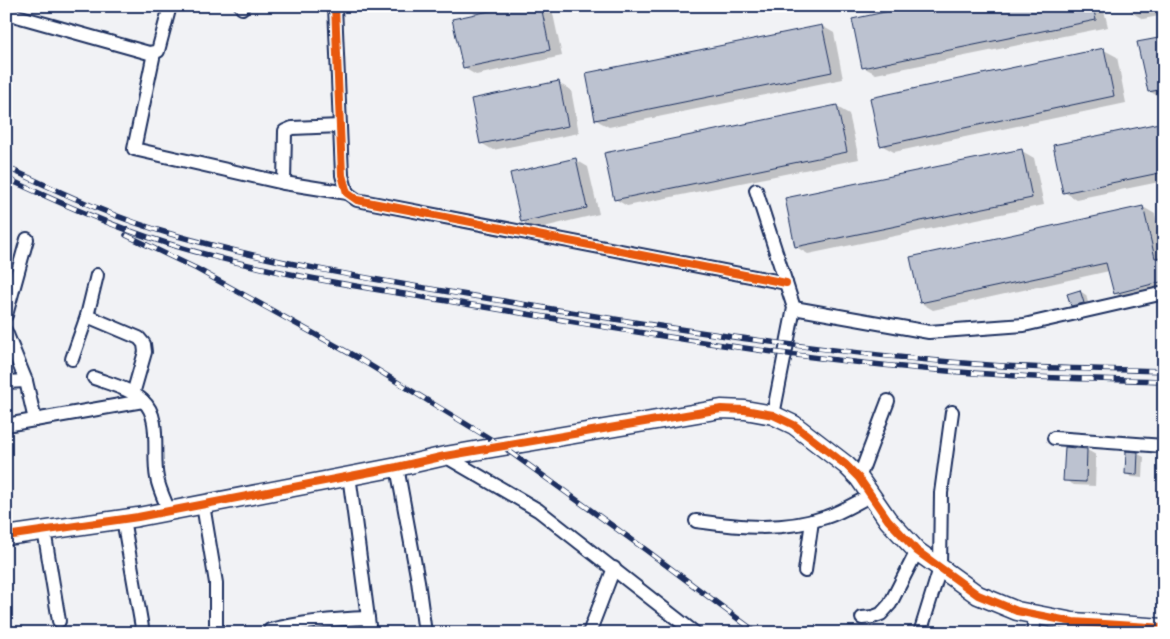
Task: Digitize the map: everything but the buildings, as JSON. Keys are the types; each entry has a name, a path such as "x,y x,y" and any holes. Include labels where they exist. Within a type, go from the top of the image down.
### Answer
{"street":[{"path":"6,13 154,53 158,51 170,6"},
{"path":"335,6 342,175 347,192"},
{"path":"154,53 134,149 284,183 347,192 357,200 786,283"},
{"path":"284,183 286,131 292,128 340,126"},
{"path":"756,190 794,308 773,415"},
{"path":"6,315 26,239"},
{"path":"72,359 87,316 97,275"},
{"path":"794,308 929,332 1024,325 1164,293"},
{"path":"87,316 139,338 144,344 145,352 138,397"},
{"path":"6,332 9,348 26,382 35,420"},
{"path":"94,378 138,397 151,411 155,423 154,462 157,481 169,511"},
{"path":"6,382 26,382"},
{"path":"6,425 138,397"},
{"path":"859,478 888,401"},
{"path":"6,536 202,505 445,456 721,410 745,410 773,415 794,425 846,465 872,495 888,520 917,551 978,595 1017,611 1073,622 1089,628 1164,628"},
{"path":"920,633 940,568 941,493 952,412"},
{"path":"1054,438 1164,446"},
{"path":"445,456 538,510 614,568 694,633"},
{"path":"397,467 420,590 425,633"},
{"path":"349,475 370,633"},
{"path":"696,521 766,528 827,517 872,495"},
{"path":"202,505 216,583 216,633"},
{"path":"123,519 143,633"},
{"path":"805,571 812,521"},
{"path":"44,530 59,622"},
{"path":"862,618 881,614 890,604 917,551"},
{"path":"589,633 614,568"},
{"path":"1033,633 1035,615"},
{"path":"270,630 331,619 368,618"}],"railway":[{"path":"6,167 67,195 150,228 297,265 382,281 632,322 817,348 1003,366 1164,371"},
{"path":"6,178 65,205 166,243 249,265 333,282 628,331 878,365 1004,375 1164,381"},
{"path":"126,235 197,269 358,358 502,446 757,633"}],"cycle path":[{"path":"335,6 342,175 347,193 357,200 786,283"},
{"path":"6,536 138,517 445,456 721,409 745,410 773,415 794,425 846,465 859,478 888,520 917,551 978,595 1017,611 1073,622 1164,628"}]}
